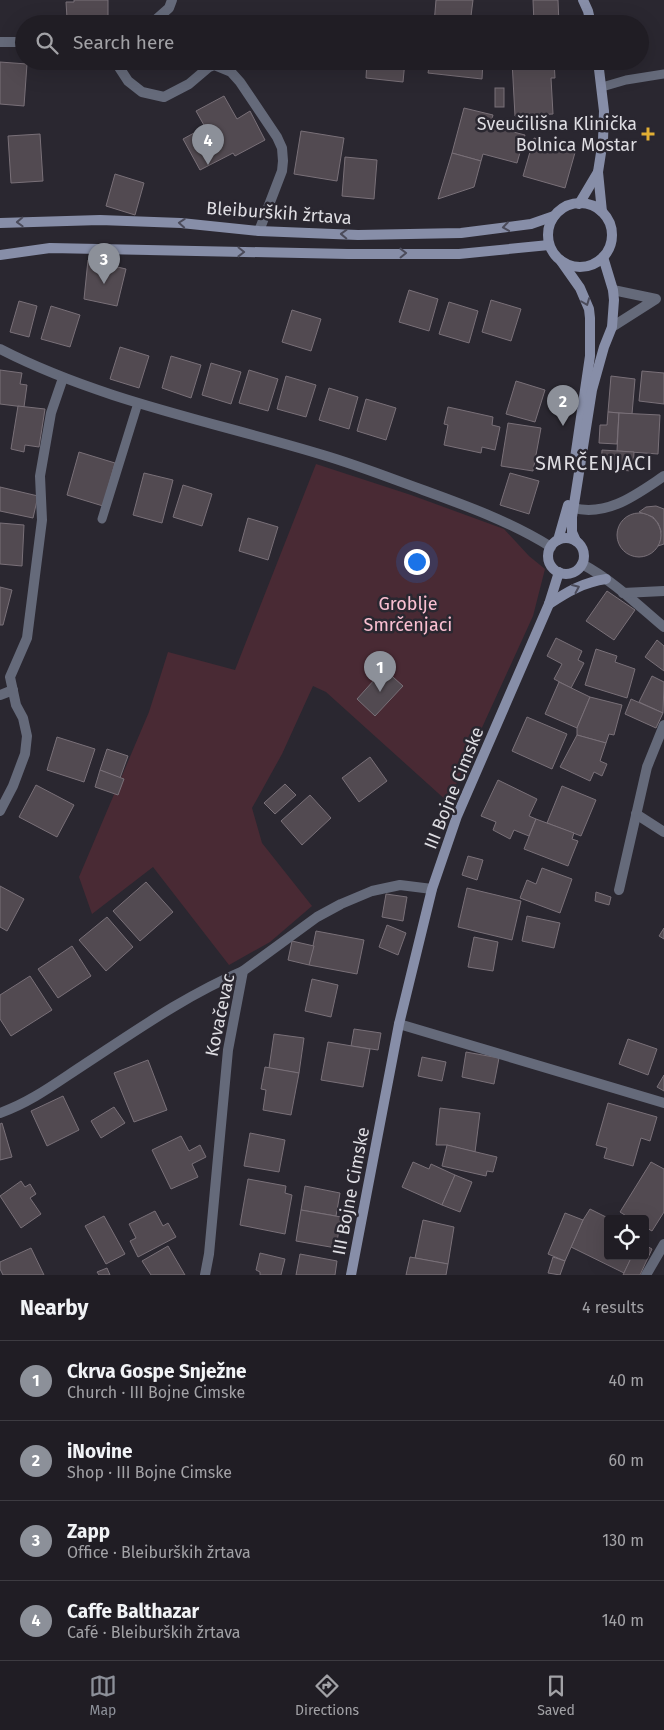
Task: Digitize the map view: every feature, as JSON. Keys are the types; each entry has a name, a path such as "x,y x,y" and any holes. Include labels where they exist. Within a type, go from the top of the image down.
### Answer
{"street":[{"path":"161,15 169,8 172,0"},
{"path":"583,0 589,15"},
{"path":"0,42 15,42"},
{"path":"121,70 128,81 142,92 152,96 164,97 189,84 205,70"},
{"path":"225,70 240,82 282,148 284,161 282,172 259,231"},
{"path":"599,70 604,111 603,140 598,172 602,212"},
{"path":"578,204 598,172"},
{"path":"561,261 578,267 587,266 603,257 610,243 611,232 608,221 602,212 593,206 572,204 562,208 554,216 548,230 549,245 554,254 576,280 589,309 590,356 568,502 549,558 550,564 564,574 574,572 582,564 584,554 583,549 576,541 572,532 573,508 592,390 604,347 612,327 613,290 603,257"},
{"name":"Bleiburških žrtava","path":"0,223 100,220 181,223 259,231 358,235 462,233 531,224 554,216"},
{"name":"Bleiburških žrtava","path":"0,256 50,248 338,254 459,254 549,245"},
{"path":"613,290 660,299"},
{"path":"612,327 660,299"},
{"path":"0,349 63,378 138,402 323,455 387,476 554,543 566,538 576,541"},
{"path":"0,811 25,754 27,736 10,677 27,638 42,520 40,476 51,413 63,378"},
{"path":"573,508 610,508 634,496 664,476"},
{"path":"582,564 606,579 664,627"},
{"name":"III Bojne Cimske","path":"351,1275 399,1024 432,889 457,816 549,604 559,572"},
{"path":"549,604 570,590 592,581 606,579"},
{"path":"623,593 664,591"},
{"path":"644,610 644,597 648,593"},
{"path":"0,695 13,690"},
{"path":"619,890 647,767 664,725"},
{"path":"636,814 664,832"},
{"name":"Kovačevac","path":"205,1275 209,1254 228,1050 244,971 317,917 341,904 372,891 400,885 432,889"},
{"path":"0,1113 44,1092 160,1015 244,971"},
{"path":"399,1024 664,1103"},
{"path":"646,1275 664,1244"}],"lane":[{"path":"602,87 626,80 664,74"},
{"path":"102,519 138,402"}],"green space":[{"name":"Groblje Smrčenjaci","path":"316,464 411,495 504,529 529,556 545,569 533,616 448,802 326,692 313,686 282,754 252,808 262,843 312,906 270,942 229,965 153,867 92,914 79,877 149,712 168,652 235,670"}],"building":[{"path":"74,0 108,0 108,15 67,15 66,2 74,2"},
{"path":"436,0 473,0 471,15 435,15"},
{"path":"533,0 558,0 559,15 534,15"},
{"path":"0,62 15,63 15,70 27,70 24,106 0,104"},
{"path":"366,70 404,70 403,82 366,78"},
{"path":"428,70 482,70 482,79 428,73"},
{"path":"512,70 555,70 555,78 551,78 553,114 515,116"},
{"path":"495,88 504,88 504,107 495,107"},
{"path":"224,96 237,119 250,111 265,140 235,156 233,153 200,170 183,139 205,127 196,111"},
{"path":"464,108 493,115 490,126 525,135 517,163 483,154 481,161 452,153"},
{"path":"301,131 344,138 337,181 294,174"},
{"path":"40,134 43,181 11,183 8,136"},
{"path":"534,138 576,149 565,188 523,176"},
{"path":"452,153 481,161 474,187 438,199"},
{"path":"345,157 377,160 374,199 342,196"},
{"path":"115,174 144,183 135,215 106,206"},
{"path":"88,260 126,269 117,306 84,299"},
{"path":"409,290 438,299 429,331 399,322"},
{"path":"491,300 521,309 511,341 482,332"},
{"path":"19,301 37,306 29,337 10,332"},
{"path":"449,302 478,311 469,343 439,334"},
{"path":"51,306 80,315 70,347 41,339"},
{"path":"292,310 321,319 311,351 282,342"},
{"path":"120,347 149,356 139,388 110,379"},
{"path":"171,356 201,365 191,398 162,388"},
{"path":"211,363 241,372 231,404 202,395"},
{"path":"0,370 22,373 20,384 27,385 24,407 0,404"},
{"path":"249,370 278,379 268,411 239,403"},
{"path":"642,371 664,373 664,404 639,401"},
{"path":"286,376 316,385 306,417 277,409"},
{"path":"611,376 635,379 632,414 608,412"},
{"path":"516,381 545,390 535,422 506,414"},
{"path":"329,388 358,397 349,429 319,420"},
{"path":"366,399 396,408 386,440 357,431"},
{"path":"18,406 45,409 39,447 25,445 24,452 11,449"},
{"path":"448,407 493,417 492,425 500,427 495,450 482,447 481,453 444,445 448,425 444,424"},
{"path":"608,412 619,413 617,444 599,443 600,425 607,425"},
{"path":"619,413 660,415 658,454 617,451"},
{"path":"508,423 541,428 533,471 501,466"},
{"path":"602,450 634,452 633,471 601,469"},
{"path":"79,452 115,463 103,506 67,495"},
{"path":"144,473 173,480 162,523 133,515"},
{"path":"510,473 539,481 529,514 500,505"},
{"path":"183,485 212,494 202,526 173,517"},
{"path":"0,487 38,496 33,518 0,511"},
{"path":"656,506 664,509 664,544 658,546 661,531 658,523 653,517 639,512 646,507"},
{"path":"643,513 655,519 660,526 660,544 655,551 648,556 635,557 627,554 620,547 617,531 620,523 627,516"},
{"path":"248,518 278,527 268,560 239,551"},
{"path":"0,523 24,525 22,566 0,564"},
{"path":"0,587 12,590 3,625 0,625"},
{"path":"607,591 635,610 614,640 586,621"},
{"path":"556,638 582,651 578,660 584,663 571,688 554,679 562,664 547,656"},
{"path":"657,640 664,646 664,671 645,657"},
{"path":"596,649 617,656 615,662 635,669 627,698 585,685"},
{"path":"384,669 403,686 375,716 357,699"},
{"path":"652,676 664,682 663,713 639,702"},
{"path":"559,682 590,697 577,728 545,714"},
{"path":"590,697 622,705 614,735 609,734 606,743 577,735 577,728"},
{"path":"631,699 663,713 656,728 625,714"},
{"path":"527,717 567,734 552,769 512,751"},
{"path":"577,735 606,743 600,761 607,764 602,776 594,772 590,781 560,767"},
{"path":"57,737 95,749 84,782 47,770"},
{"path":"107,749 128,756 120,778 100,770"},
{"path":"370,757 387,781 359,802 342,778"},
{"path":"100,770 124,779 118,795 95,787"},
{"path":"498,780 537,799 529,816 536,819 529,836 514,830 510,839 493,830 496,822 481,816"},
{"path":"285,784 296,795 275,814 264,803"},
{"path":"36,785 74,805 57,837 19,817"},
{"path":"562,786 596,800 581,836 547,823"},
{"path":"310,795 331,818 302,845 281,821"},
{"path":"536,819 574,833 572,839 578,841 568,866 524,849"},
{"path":"468,856 483,860 477,880 462,875"},
{"path":"542,868 572,879 560,913 520,898 527,880 536,884"},
{"path":"146,882 173,912 140,941 113,911"},
{"path":"0,886 24,899 7,931 0,927"},
{"path":"467,888 521,901 512,940 458,927"},
{"path":"596,892 611,897 609,905 595,901"},
{"path":"386,894 407,897 403,921 382,917"},
{"path":"527,916 560,923 554,948 522,941"},
{"path":"107,917 133,947 106,971 79,940"},
{"path":"387,925 406,933 398,955 379,947"},
{"path":"664,928 664,939 659,936"},
{"path":"316,931 364,940 357,974 309,965"},
{"path":"474,937 498,942 493,971 468,967"},
{"path":"292,941 314,946 309,965 288,960"},
{"path":"72,946 91,976 58,998 38,969"},
{"path":"30,976 52,1010 11,1036 0,1019 0,995"},
{"path":"312,979 338,985 331,1017 305,1011"},
{"path":"354,1029 381,1033 378,1050 351,1046"},
{"path":"274,1034 304,1038 299,1073 269,1068"},
{"path":"628,1039 657,1049 648,1075 619,1064"},
{"path":"328,1042 370,1049 363,1087 321,1080"},
{"path":"466,1052 499,1058 494,1084 462,1077"},
{"path":"422,1057 446,1062 442,1081 418,1076"},
{"path":"148,1060 167,1110 134,1122 114,1073"},
{"path":"265,1067 299,1073 291,1115 263,1110 266,1090 261,1089"},
{"path":"664,1075 664,1091 657,1087"},
{"path":"63,1096 79,1130 47,1146 31,1111"},
{"path":"608,1103 657,1117 650,1141 641,1138 633,1166 604,1158 607,1148 596,1145"},
{"path":"114,1107 125,1123 101,1138 91,1121"},
{"path":"440,1108 480,1113 475,1152 447,1145 436,1145"},
{"path":"2,1123 12,1157 0,1160 0,1124"},
{"path":"250,1133 285,1140 279,1172 244,1166"},
{"path":"181,1136 189,1151 200,1145 206,1157 192,1164 198,1177 171,1189 152,1150"},
{"path":"447,1145 497,1157 493,1172 487,1171 486,1176 442,1166"},
{"path":"413,1162 429,1169 431,1164 455,1175 442,1205 402,1187"},
{"path":"651,1162 664,1169 664,1212 652,1231 649,1229 649,1215 625,1215 620,1212"},
{"path":"455,1175 472,1182 460,1212 442,1205"},
{"path":"248,1179 286,1186 285,1193 292,1195 285,1234 240,1225"},
{"path":"21,1181 25,1187 30,1184 36,1194 30,1198 41,1214 21,1228 0,1196"},
{"path":"305,1186 340,1193 336,1216 301,1210"},
{"path":"590,1209 604,1216 604,1260 630,1260 624,1273 571,1247"},
{"path":"301,1210 341,1217 336,1248 296,1241"},
{"path":"155,1211 163,1226 168,1223 176,1237 138,1257 130,1241 136,1238 129,1224"},
{"path":"565,1213 583,1220 565,1261 548,1254"},
{"path":"104,1216 125,1254 106,1264 85,1226"},
{"path":"423,1220 454,1227 448,1264 415,1258"},
{"path":"168,1246 185,1275 151,1275 142,1261"},
{"path":"31,1248 44,1275 3,1275 0,1269 0,1262"},
{"path":"260,1253 285,1259 281,1275 260,1275 260,1272 256,1270"},
{"path":"300,1254 337,1261 335,1275 296,1275"},
{"path":"410,1257 448,1264 446,1275 406,1275"},
{"path":"553,1257 565,1261 560,1275 548,1273"},
{"path":"630,1260 647,1260 640,1275 623,1275"},
{"path":"107,1268 110,1275 99,1275 97,1272"}],"place":[{"name":"Sveučilišna Klinička Bolnica Mostar","path":"648,134"},
{"name":"Caffe Balthazar","path":"208,165"},
{"name":"Zapp","path":"104,284"},
{"name":"iNovine","path":"563,426"},
{"name":"Ckrva Gospe Snježne","path":"380,692"}],"district":[{"name":"SMRČENJACI","path":"594,463"}]}
